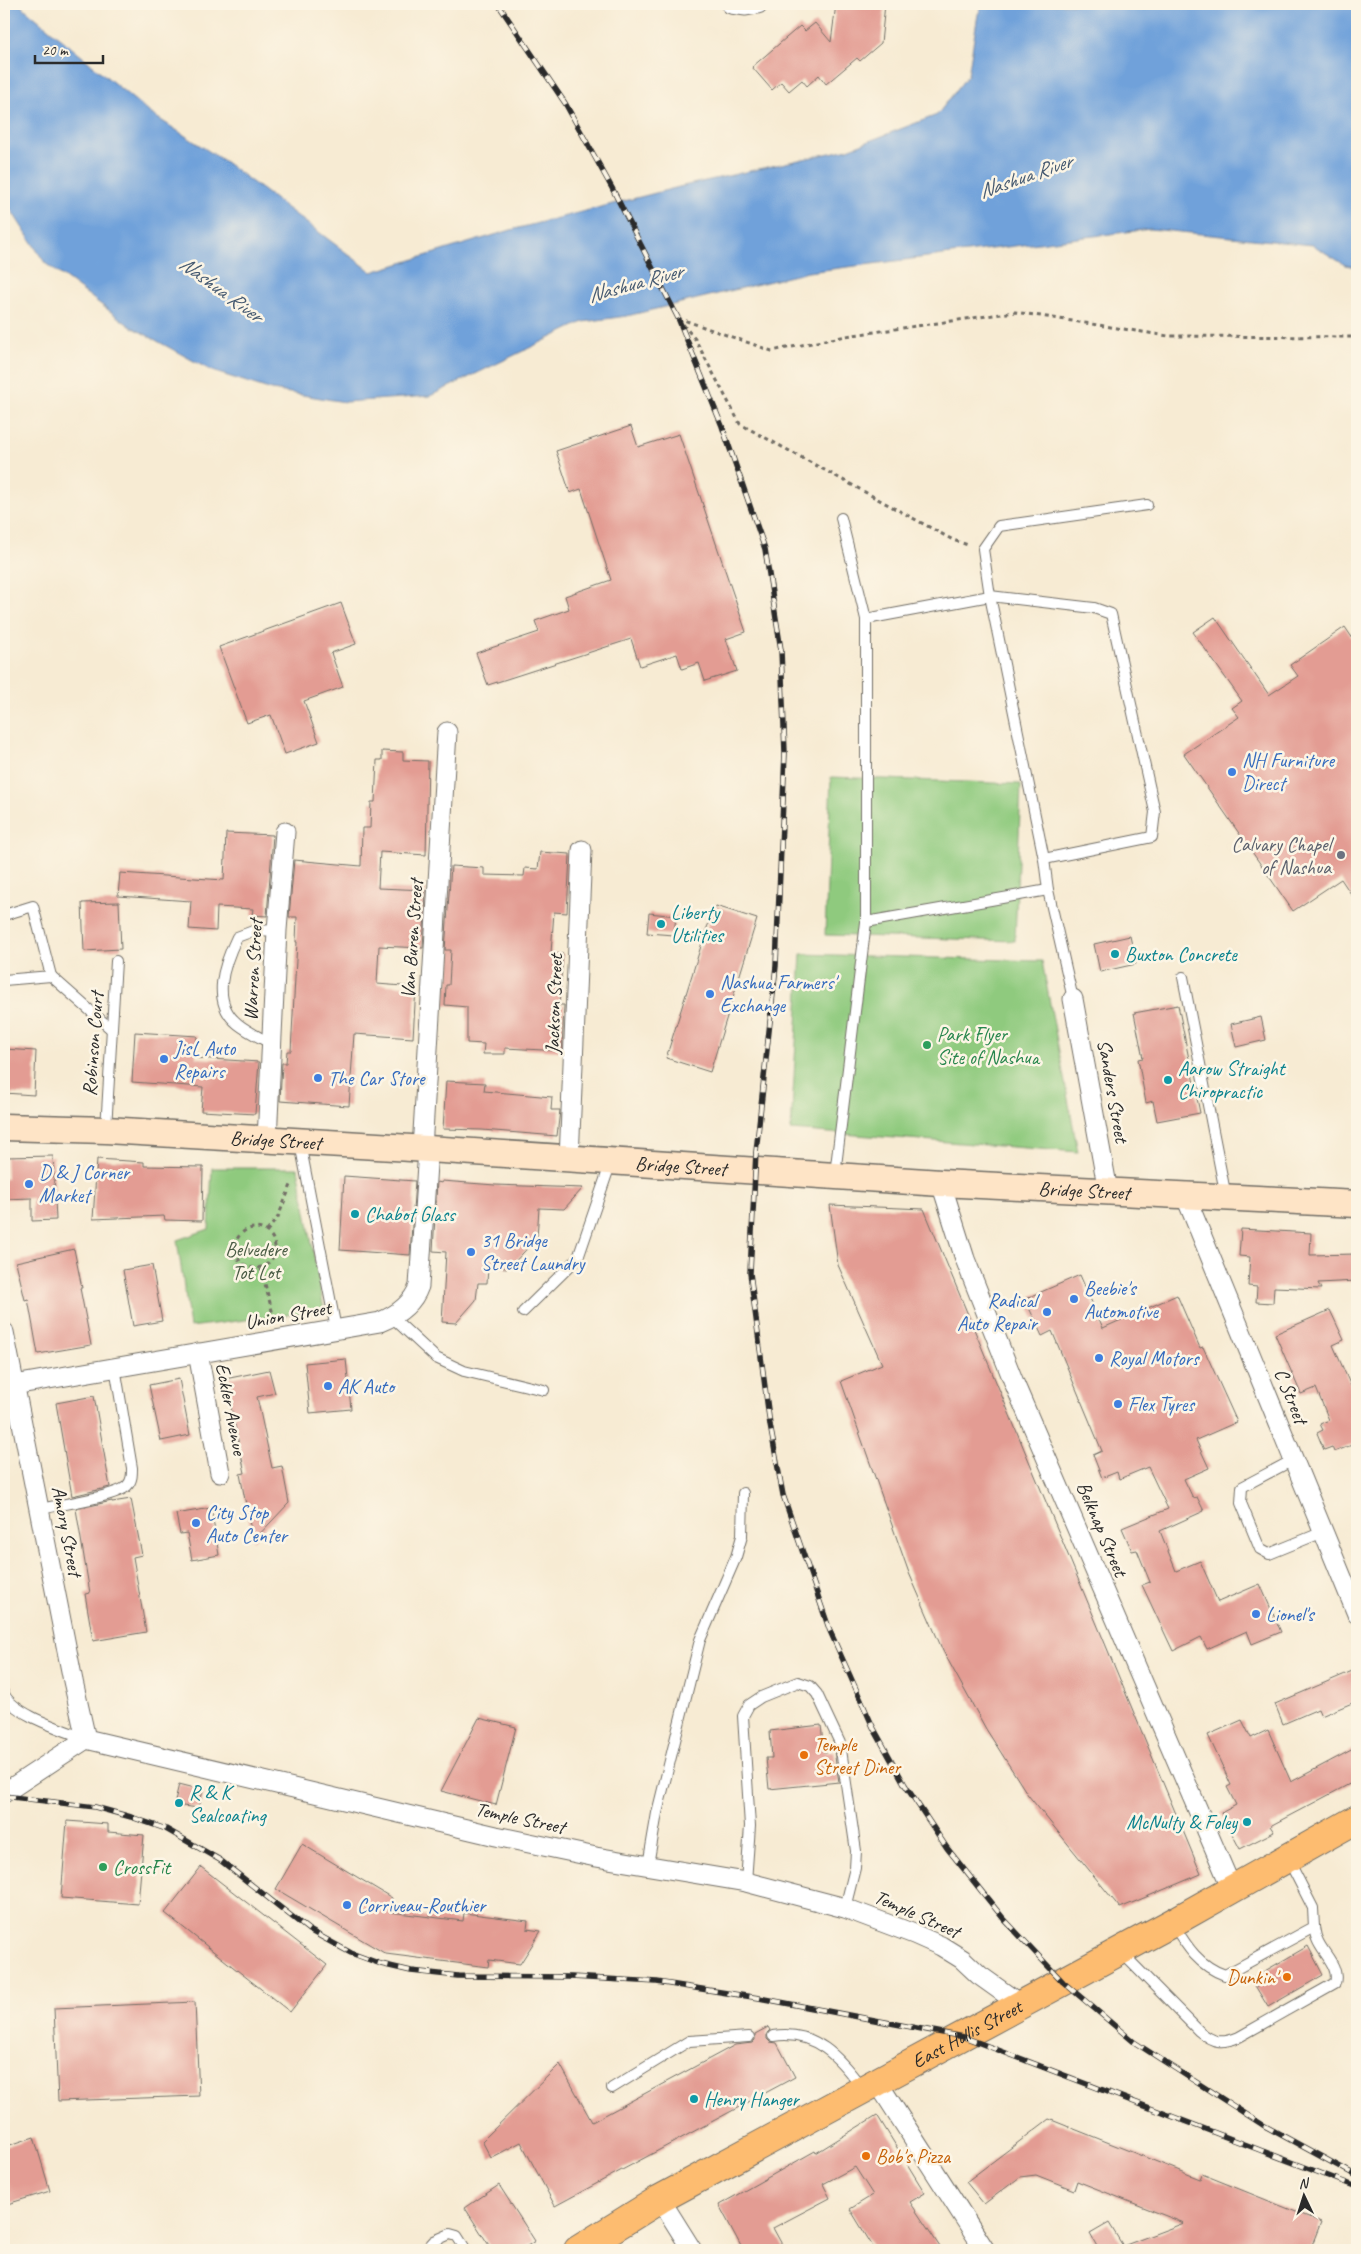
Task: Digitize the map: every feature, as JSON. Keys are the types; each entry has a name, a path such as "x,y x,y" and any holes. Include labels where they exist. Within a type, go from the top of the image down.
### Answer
{"main road":[{"name":"East Hollis Street","path":"578,2250 660,2199 1172,1924 1357,1819"}],"street":[{"path":"731,4 746,6 758,4"},
{"name":"Van Buren Street","path":"425,1149 447,732"},
{"name":"Warren Street","path":"267,1140 277,930 285,832"},
{"name":"Jackson Street","path":"569,1159 582,850"},
{"name":"Sanders Street","path":"1073,999 1108,1191"},
{"name":"Bridge Street","path":"4,1127 106,1130 941,1183 1357,1204"},
{"name":"Union Street","path":"14,1385 380,1322 392,1317 416,1296 419,1286 425,1149"},
{"name":"Belknap Street","path":"941,1183 965,1259 1015,1385 1232,1889"},
{"name":"C Street","path":"1185,1195 1357,1614"},
{"name":"Amory Street","path":"4,1332 86,1739"},
{"name":"Eckler Avenue","path":"198,1353 220,1472"},
{"path":"4,1793 86,1739"},
{"name":"Temple Street","path":"86,1739 496,1836 596,1857 746,1882 844,1908 914,1934 940,1946 962,1959 979,1975 1021,2005"},
{"path":"871,2087 985,2250"},
{"path":"660,2199 692,2250"}],"lane":[{"path":"1073,999 1048,890 1044,859 990,596 983,549 998,526 1147,505"},
{"path":"835,1176 866,922 866,619 841,518"},
{"path":"866,619 990,596 1094,608 1111,614 1155,812 1152,837 1044,859"},
{"path":"866,922 1048,890"},
{"path":"4,915 33,906 51,976 112,1029"},
{"path":"272,1044 237,1024 224,1007 221,984 227,959 237,937 253,931 277,930"},
{"name":"Robinson Court","path":"106,1130 116,961"},
{"path":"4,980 51,976"},
{"path":"1183,977 1226,1197"},
{"path":"300,1142 336,1329"},
{"path":"524,1312 578,1258 611,1161"},
{"path":"392,1317 436,1358 464,1370 544,1390"},
{"path":"40,1508 110,1494 125,1488 130,1482 132,1468 115,1368"},
{"path":"1293,1460 1242,1487 1241,1503 1260,1549 1270,1554 1323,1532"},
{"path":"648,1865 663,1787 700,1640 736,1557 742,1536 743,1493"},
{"path":"746,1882 750,1826 744,1716 749,1705 760,1697 798,1682 810,1686 817,1694 840,1743 856,1850 855,1868 844,1908"},
{"path":"4,1694 8,1701 20,1710 86,1739"},
{"path":"1121,1951 1208,2039 1225,2042 1239,2037 1335,1983 1337,1977 1334,1968 1317,1940 1313,1908 1287,1858"},
{"path":"1172,1924 1190,1952 1213,1971 1225,1975 1314,1927"},
{"path":"773,2036 797,2036 817,2042 842,2060 871,2087"},
{"path":"612,2088 689,2041 749,2037"},
{"path":"426,2250 434,2241 450,2234 458,2236 466,2250"}],"path":[{"path":"983,549 952,540 740,424 695,339 678,318 772,351 846,336 1015,312 1168,336 1357,337"},
{"path":"267,1231 278,1216 286,1199 293,1176"},
{"path":"254,1228 267,1231 275,1242 276,1249 271,1262 261,1269 253,1269 241,1263 237,1258 235,1245 238,1238 254,1228"},
{"path":"261,1269 274,1318"}],"green space":[{"path":"831,777 1021,784 1015,941 825,935"},
{"name":"Park Flyer Site of Nashua","path":"801,954 1042,961 1078,1152 791,1130"},
{"name":"Belvedere Tot Lot","path":"212,1168 298,1168 324,1310 190,1327 177,1240 209,1229"}],"water":[{"name":"Nashua River","path":"4,4 19,4 150,113 224,161 372,272 511,230 683,186 848,149 937,115 968,75 978,14 984,4 1357,4 1357,267 1345,265 1313,245 1150,229 808,272 627,316 583,322 430,396 345,402 272,390 212,371 130,326 45,263 4,199"}],"building":[{"path":"836,4 885,4 881,43 860,61 857,58 826,84 819,75 807,86 802,80 789,91 781,82 772,90 752,67 800,26 805,31 815,23 831,42"},
{"path":"631,426 638,447 679,434 746,632 726,639 737,671 705,681 699,663 682,669 677,654 640,666 631,639 488,685 476,653 539,632 535,621 569,609 565,596 611,580 581,489 570,493 556,451"},
{"path":"341,603 356,644 331,653 343,687 304,701 319,742 285,754 271,715 247,723 219,647"},
{"path":"1215,617 1269,695 1298,676 1290,665 1345,627 1357,645 1357,903 1341,879 1293,911 1184,754 1239,717 1232,708 1242,701 1193,632"},
{"path":"382,751 403,752 403,760 428,761 426,855 380,852 378,888 426,890 423,948 379,946 377,984 416,987 413,1038 354,1034 349,1106 280,1101 282,1063 286,1063 287,1051 291,1051 297,942 297,917 289,917 294,860 361,866 362,828 370,828 371,802 375,802 377,760 382,760"},
{"path":"226,833 273,835 267,916 252,915 253,909 217,907 216,931 189,929 191,901 118,896 120,873 224,880"},
{"path":"540,852 570,854 567,913 554,912 551,953 563,954 559,1005 564,1005 562,1051 505,1048 505,1054 483,1054 484,1044 467,1043 467,1007 445,1005 446,985 449,985 451,950 445,950 451,866 484,868 484,875 524,876 525,868 538,869"},
{"path":"119,902 121,949 84,951 82,903"},
{"name":"Nashua Farmers' Exchange","path":"716,906 757,919 710,1072 666,1058 706,930"},
{"name":"Liberty Utilities","path":"649,913 676,916 674,935 647,933"},
{"name":"Buxton Concrete","path":"1130,936 1136,964 1100,972 1094,944"},
{"name":"Aarow Straight Chiropractic","path":"1178,1005 1200,1113 1157,1121 1153,1101 1146,1103 1138,1059 1143,1058 1134,1013"},
{"path":"1261,1017 1266,1040 1236,1047 1231,1024"},
{"path":"135,1032 197,1036 196,1058 259,1062 255,1114 201,1111 203,1087 132,1082"},
{"path":"4,1049 36,1051 34,1095 4,1093"},
{"path":"446,1081 485,1083 484,1091 552,1097 551,1110 560,1110 557,1136 443,1129"},
{"name":"D & J Corner Market","path":"53,1156 56,1220 32,1221 32,1198 4,1199 4,1178 7,1178 6,1157"},
{"path":"97,1159 144,1162 144,1166 203,1167 202,1221 165,1220 164,1216 93,1219"},
{"path":"344,1176 415,1181 410,1255 340,1250"},
{"name":"31 Bridge Street Laundry","path":"442,1181 583,1188 564,1209 539,1208 537,1238 509,1268 488,1267 487,1283 478,1283 476,1300 456,1323 442,1322 446,1252 433,1251 437,1182 442,1183"},
{"path":"830,1205 924,1209 1201,1874 1120,1908 1028,1795 986,1729 943,1651 909,1573 841,1381 882,1364 838,1265"},
{"path":"1241,1229 1311,1233 1310,1255 1357,1254 1357,1281 1318,1283 1321,1289 1274,1287 1273,1303 1256,1302 1257,1287 1248,1286 1250,1257 1239,1256"},
{"path":"74,1249 91,1345 38,1354 28,1299 25,1300 16,1262"},
{"path":"152,1265 162,1321 133,1326 123,1270"},
{"path":"1080,1275 1103,1328 1177,1295 1200,1348 1203,1347 1237,1422 1196,1440 1209,1468 1184,1479 1193,1498 1197,1497 1204,1511 1160,1531 1176,1571 1200,1561 1218,1602 1260,1584 1281,1632 1252,1644 1247,1631 1207,1649 1201,1637 1173,1651 1142,1585 1150,1582 1137,1550 1132,1551 1122,1528 1168,1509 1148,1467 1119,1479 1117,1472 1102,1478 1093,1455 1102,1451 1052,1331 1042,1336 1025,1299"},
{"path":"1330,1310 1344,1340 1333,1345 1357,1400 1357,1443 1334,1452 1332,1447 1324,1450 1317,1433 1323,1430 1320,1424 1329,1420 1316,1388 1301,1394 1275,1334"},
{"name":"AK Auto","path":"346,1359 351,1409 310,1413 305,1363"},
{"path":"269,1370 275,1393 257,1397 272,1468 282,1466 289,1503 253,1541 240,1474 245,1473 225,1379"},
{"path":"179,1379 190,1435 161,1441 149,1385"},
{"path":"94,1396 110,1487 72,1496 56,1403"},
{"path":"131,1499 142,1555 133,1557 146,1632 93,1641 85,1594 90,1593 76,1509"},
{"name":"City Stop Auto Center","path":"211,1508 219,1555 192,1560 187,1533 180,1534 176,1514"},
{"path":"1357,1669 1357,1701 1321,1716 1318,1709 1283,1724 1275,1704"},
{"path":"479,1718 516,1727 496,1805 441,1791"},
{"path":"1242,1720 1251,1738 1268,1730 1291,1782 1357,1747 1357,1780 1270,1826 1274,1832 1240,1849 1221,1813 1236,1805 1227,1787 1231,1785 1208,1735"},
{"name":"Temple Street Diner","path":"821,1725 824,1752 834,1751 839,1782 769,1789 766,1758 772,1758 770,1731"},
{"path":"179,1784 203,1790 199,1808 174,1805"},
{"name":"CrossFit","path":"67,1821 108,1824 108,1832 144,1835 138,1904 61,1898"},
{"name":"Corriveau-Routhier","path":"302,1844 392,1898 390,1912 463,1921 464,1913 528,1921 527,1929 541,1931 520,1964 489,1960 488,1967 386,1954 276,1889"},
{"path":"201,1867 327,1965 290,2012 165,1913"},
{"name":"Dunkin'","path":"1308,1946 1323,1975 1268,2007 1251,1979"},
{"path":"195,2002 199,2096 58,2101 54,2008"},
{"name":"Henry Hanger","path":"768,2027 770,2030 767,2033 767,2039 770,2042 777,2043 795,2077 555,2206 521,2142 491,2158 482,2141 560,2064 592,2122 735,2045 752,2043 755,2040 755,2034"},
{"path":"877,2115 925,2193 910,2202 942,2250 875,2250 850,2209 873,2195 855,2167 823,2184 830,2198 773,2228 785,2250 743,2250 719,2205 815,2151 816,2153"},
{"path":"1049,2119 1200,2179 1202,2174 1321,2222 1310,2250 1099,2250 1090,2234 1109,2223 1123,2246 1184,2223 1077,2181 1074,2190 1036,2175 1020,2177 984,2204 966,2182"},
{"path":"34,2137 50,2191 4,2205 4,2147"},
{"path":"499,2185 535,2241 521,2250 492,2250 465,2208"}],"railway":[{"path":"498,4 565,103 612,188 678,318 722,426 765,549 781,650 785,753 776,966 756,1152 750,1273 770,1425 783,1495 830,1631 873,1727 905,1785 947,1848 1003,1918 1063,1982 1134,2042 1263,2125 1357,2176"},
{"path":"4,1796 95,1807 166,1829 220,1860 309,1930 351,1953 381,1964 411,1971 458,1976 571,1977 657,1982 759,1998 964,2037 1357,2187"}],"place":[{"name":"NH Furniture Direct","path":"1232,772"},
{"name":"Calvary Chapel of Nashua","path":"1341,855"},
{"name":"Liberty Utilities","path":"661,924"},
{"name":"Buxton Concrete","path":"1115,954"},
{"name":"Nashua Farmers' Exchange","path":"710,994"},
{"name":"Park Flyer Site of Nashua","path":"927,1045"},
{"name":"JisL Auto Repairs","path":"164,1059"},
{"name":"The Car Store","path":"318,1078"},
{"name":"Aarow Straight Chiropractic","path":"1168,1080"},
{"name":"D & J Corner Market","path":"29,1184"},
{"name":"Chabot Glass","path":"355,1214"},
{"name":"31 Bridge Street Laundry","path":"471,1252"},
{"name":"Beebie's Automotive","path":"1074,1299"},
{"name":"Radical Auto Repair","path":"1047,1312"},
{"name":"Royal Motors","path":"1099,1358"},
{"name":"AK Auto","path":"328,1386"},
{"name":"Flex Tyres","path":"1118,1404"},
{"name":"City Stop Auto Center","path":"196,1523"},
{"name":"Lionel's","path":"1256,1614"},
{"name":"Temple Street Diner","path":"804,1755"},
{"name":"R & K Sealcoating","path":"179,1803"},
{"name":"McNulty & Foley","path":"1247,1822"},
{"name":"CrossFit","path":"103,1867"},
{"name":"Corriveau-Routhier","path":"347,1905"},
{"name":"Dunkin'","path":"1287,1977"},
{"name":"Henry Hanger","path":"694,2099"},
{"name":"Bob's Pizza","path":"866,2156"}]}
